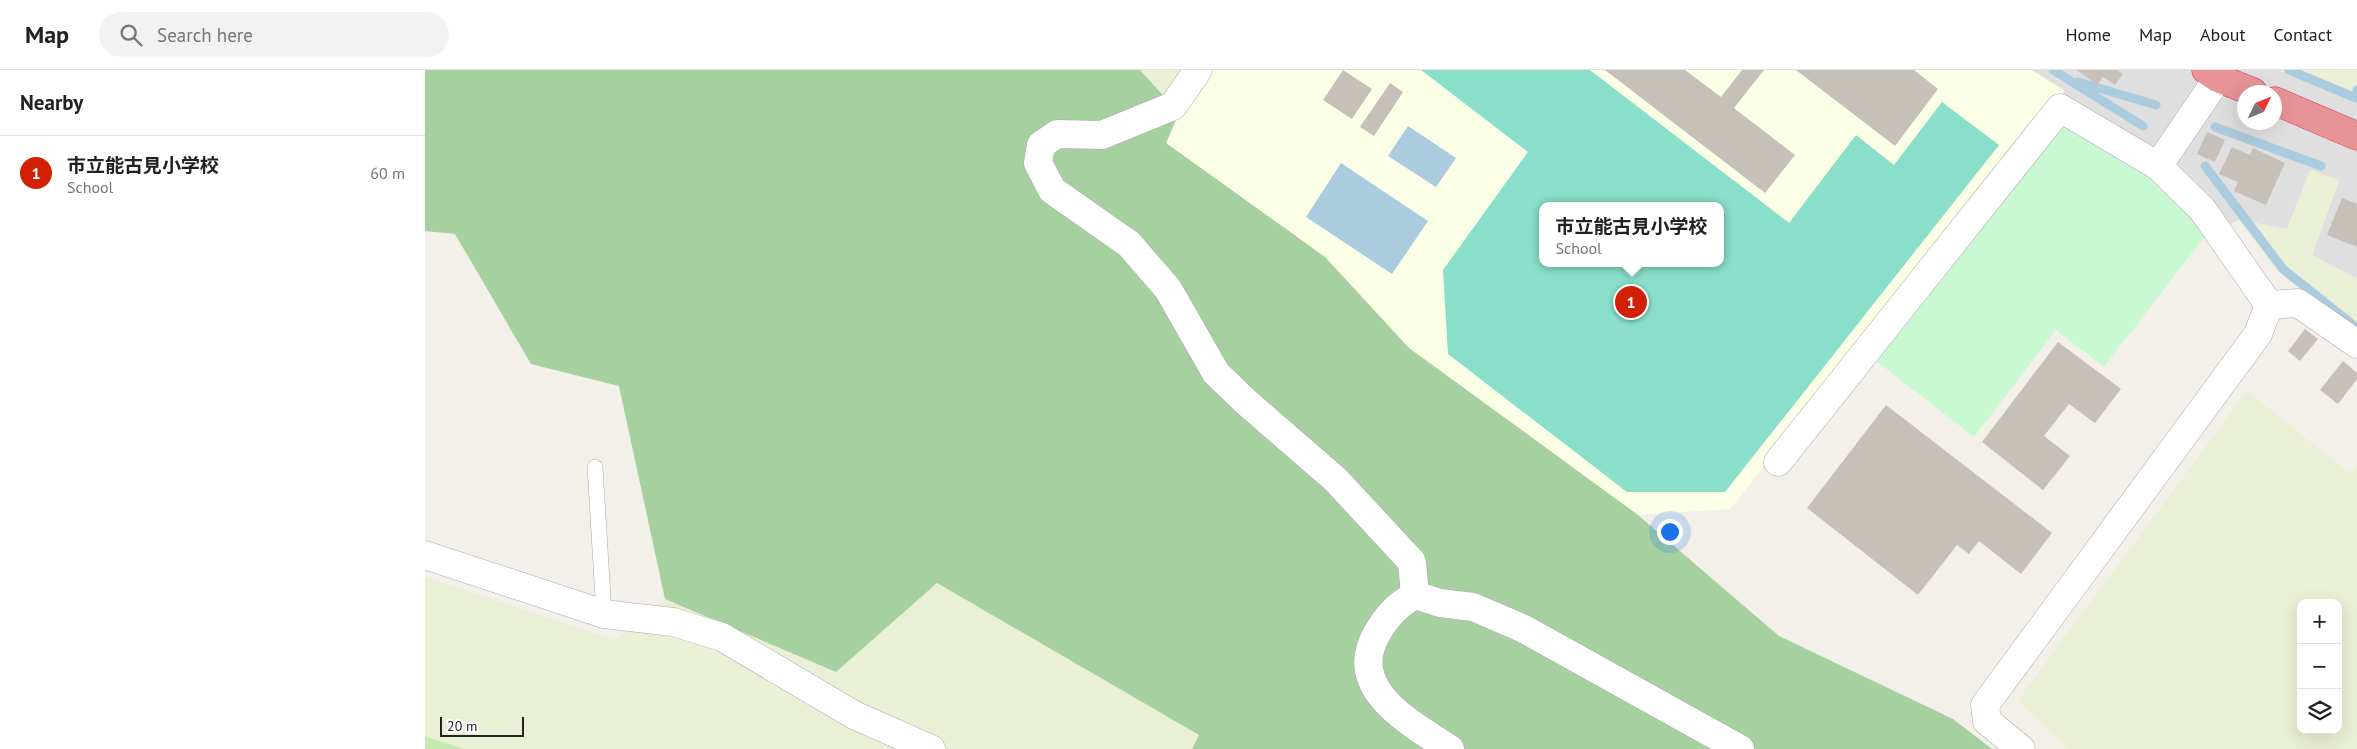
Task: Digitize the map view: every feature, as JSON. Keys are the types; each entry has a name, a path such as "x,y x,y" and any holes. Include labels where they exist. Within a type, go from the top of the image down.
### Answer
{"highway":[{"path":"2212,74 2237,85"},
{"path":"2282,104 2357,136"}],"street":[{"path":"1198,70 1173,106 1102,135 1057,134 1041,146 1038,163 1052,190 1129,244 1168,289 1216,373 1336,480 1412,562 1415,595"},
{"path":"2158,166 2212,74"},
{"path":"1778,462 2060,108 2158,166 2202,209 2269,305"},
{"path":"2269,305 2298,303 2357,344"},
{"path":"2021,749 1987,722 1985,705 2258,334 2269,305"},
{"path":"425,555 604,614 673,622 722,638 854,715 931,749"},
{"path":"1450,749 1385,702 1372,683 1370,647 1384,621 1400,604 1415,595 1440,602 1473,607 1525,629 1740,749"}],"lane":[{"path":"595,467 604,614"}],"shaded area":[{"path":"1140,70 1207,70 1179,113"},
{"path":"1207,70 2031,70 2064,90 1730,509 1638,515 1409,348 1325,257 1166,143 1179,113"},
{"path":"2031,70 2280,70 2357,102 2357,279 2312,255 2339,181 2310,170 2287,229 2239,220 2205,236 2062,121 2064,90"},
{"path":"2280,70 2357,70 2357,102 2349,99"},
{"path":"2310,170 2339,180 2312,255 2357,279 2357,333 2276,270 2239,220 2287,229"},
{"path":"2247,391 2349,473 2357,465 2357,749 2069,749 2018,700"},
{"path":"425,577 615,640 665,599 835,672 937,583 1199,735 1192,749 464,749 425,736"}],"green space":[{"path":"425,70 1140,70 1179,113 1166,143 1325,257 1409,348 1638,515 1779,636 1953,719 1992,749 1192,749 1199,735 937,583 836,672 665,599 619,386 531,364 455,234 425,231"},
{"path":"1421,70 1590,70 1789,223 1856,135 1894,165 1942,102 1999,145 1725,492 1627,492 1448,354 1443,270 1528,152"},
{"path":"2062,121 2160,185 2205,236 2104,367 2056,330 1974,437 1871,357"},
{"path":"425,736 464,749 425,749"}],"water":[{"path":"1408,126 1456,158 1436,187 1388,156"},
{"path":"1341,163 1428,221 1392,274 1306,217"}],"building":[{"path":"1343,70 1372,89 1352,119 1323,100"},
{"path":"1605,70 1685,70 1721,97 1742,70 1764,70 1734,108 1795,155 1765,193"},
{"path":"1796,70 1914,70 1938,89 1895,146"},
{"path":"2077,70 2117,70 2123,74 2115,85 2103,77 2097,85"},
{"path":"1390,83 1403,92 1374,136 1360,127"},
{"path":"2207,132 2225,140 2215,162 2197,154"},
{"path":"2232,147 2250,155 2253,148 2285,163 2266,205 2234,191 2238,182 2219,174"},
{"path":"2342,198 2357,204 2357,247 2327,235"},
{"path":"2305,329 2318,339 2300,361 2288,351"},
{"path":"2058,342 2121,389 2095,423 2069,404 2044,436 2070,456 2043,490 1982,442"},
{"path":"2343,361 2357,373 2357,379 2338,404 2320,390"},
{"path":"1886,405 2052,533 2021,574 1979,541 1969,554 1957,545 1918,595 1807,508"}],"waterway":[{"path":"2053,70 2143,126"},
{"path":"2289,70 2356,98 2357,90"},
{"path":"2078,82 2156,105"},
{"path":"2215,127 2321,166"},
{"path":"2205,166 2283,269 2357,328"}],"place":[{"name":"市立能古見小学校","path":"1631,302"}]}
